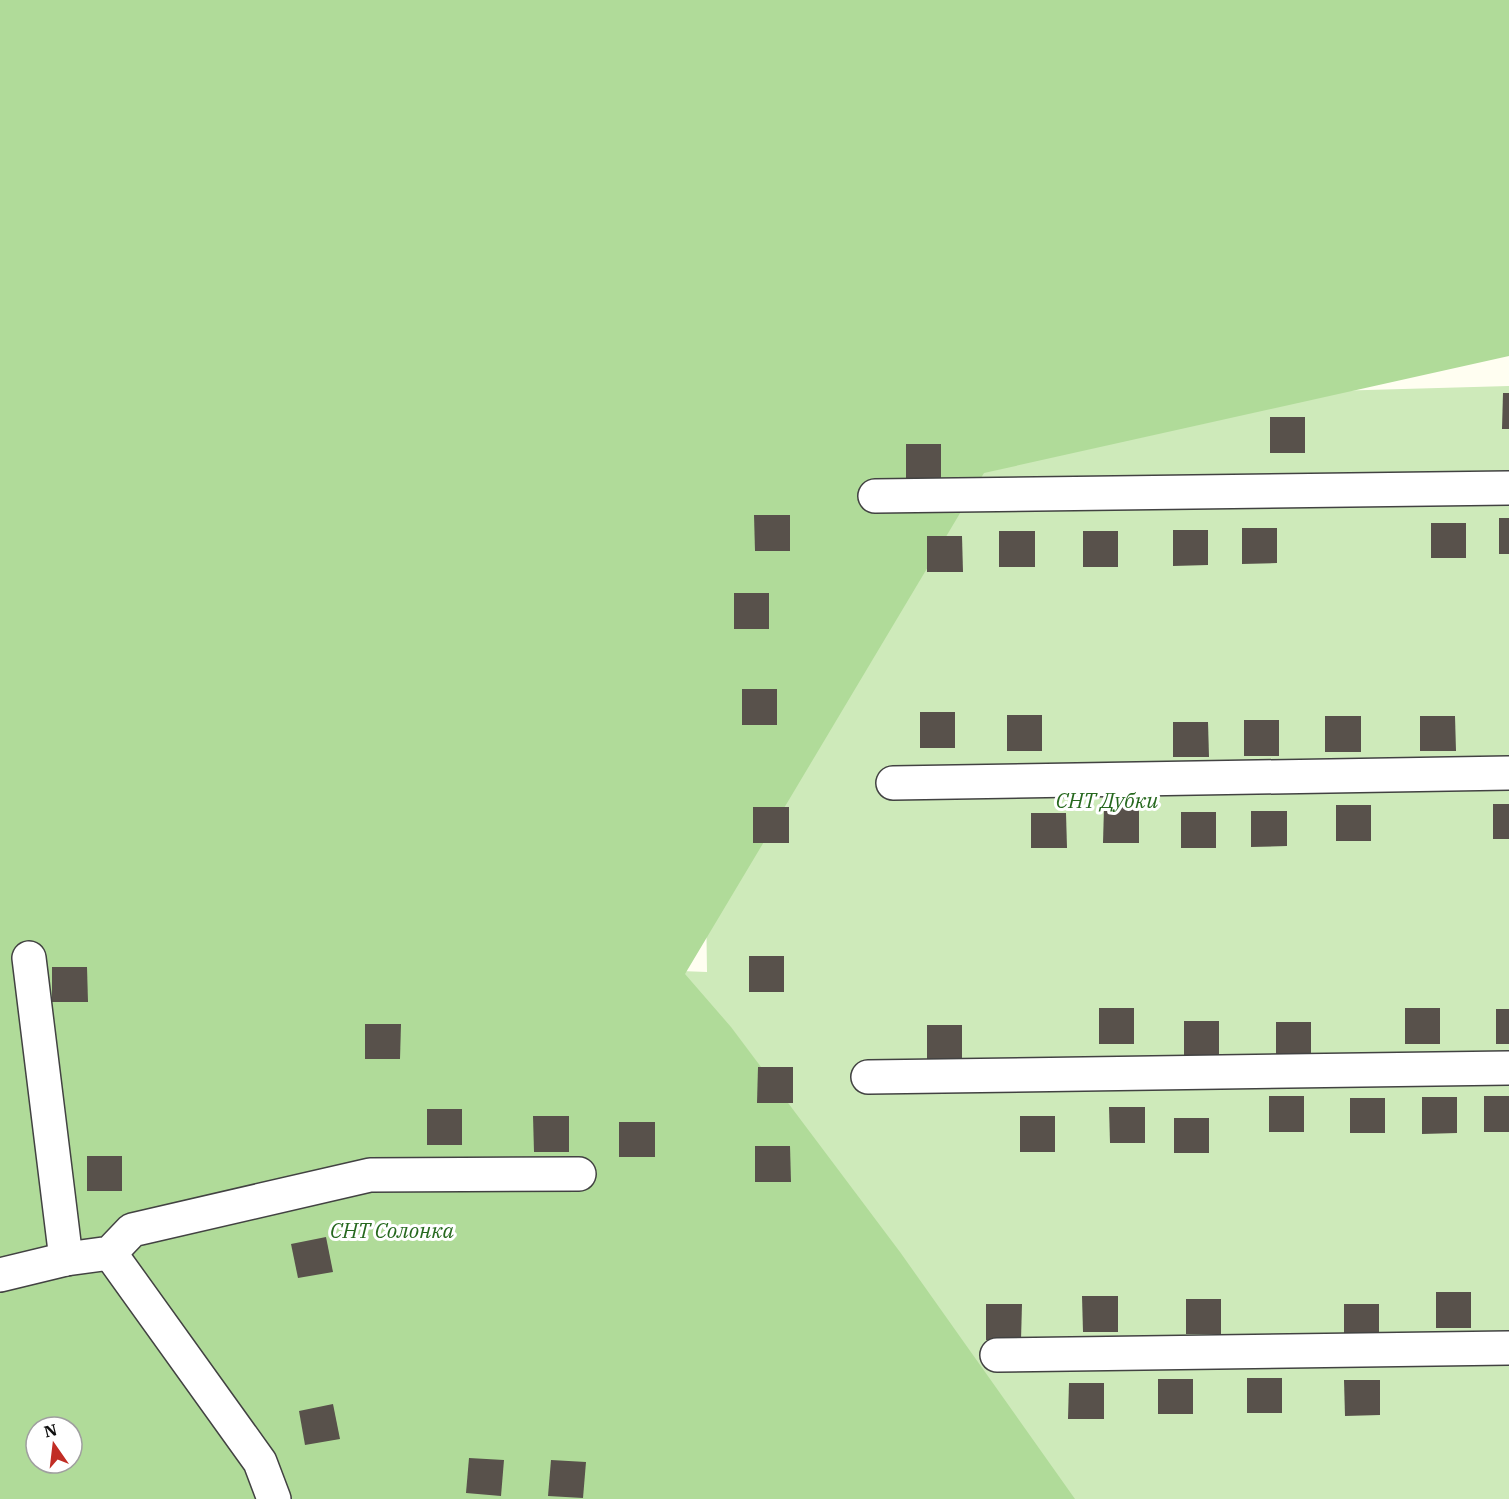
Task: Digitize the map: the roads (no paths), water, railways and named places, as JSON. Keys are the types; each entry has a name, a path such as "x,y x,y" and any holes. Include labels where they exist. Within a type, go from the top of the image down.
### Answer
{"street":[{"path":"875,496 1509,488"},
{"path":"893,783 1509,773"},
{"path":"29,958 66,1259"},
{"path":"868,1077 1509,1068"},
{"path":"0,1275 66,1259 110,1253 132,1230 370,1175 579,1174"},
{"path":"110,1253 260,1462 274,1499"},
{"path":"997,1354 1509,1348"}],"park label":[{"name":"СНТ Дубки","path":"1107,800"},
{"name":"СНТ Солонка","path":"392,1230"}]}
